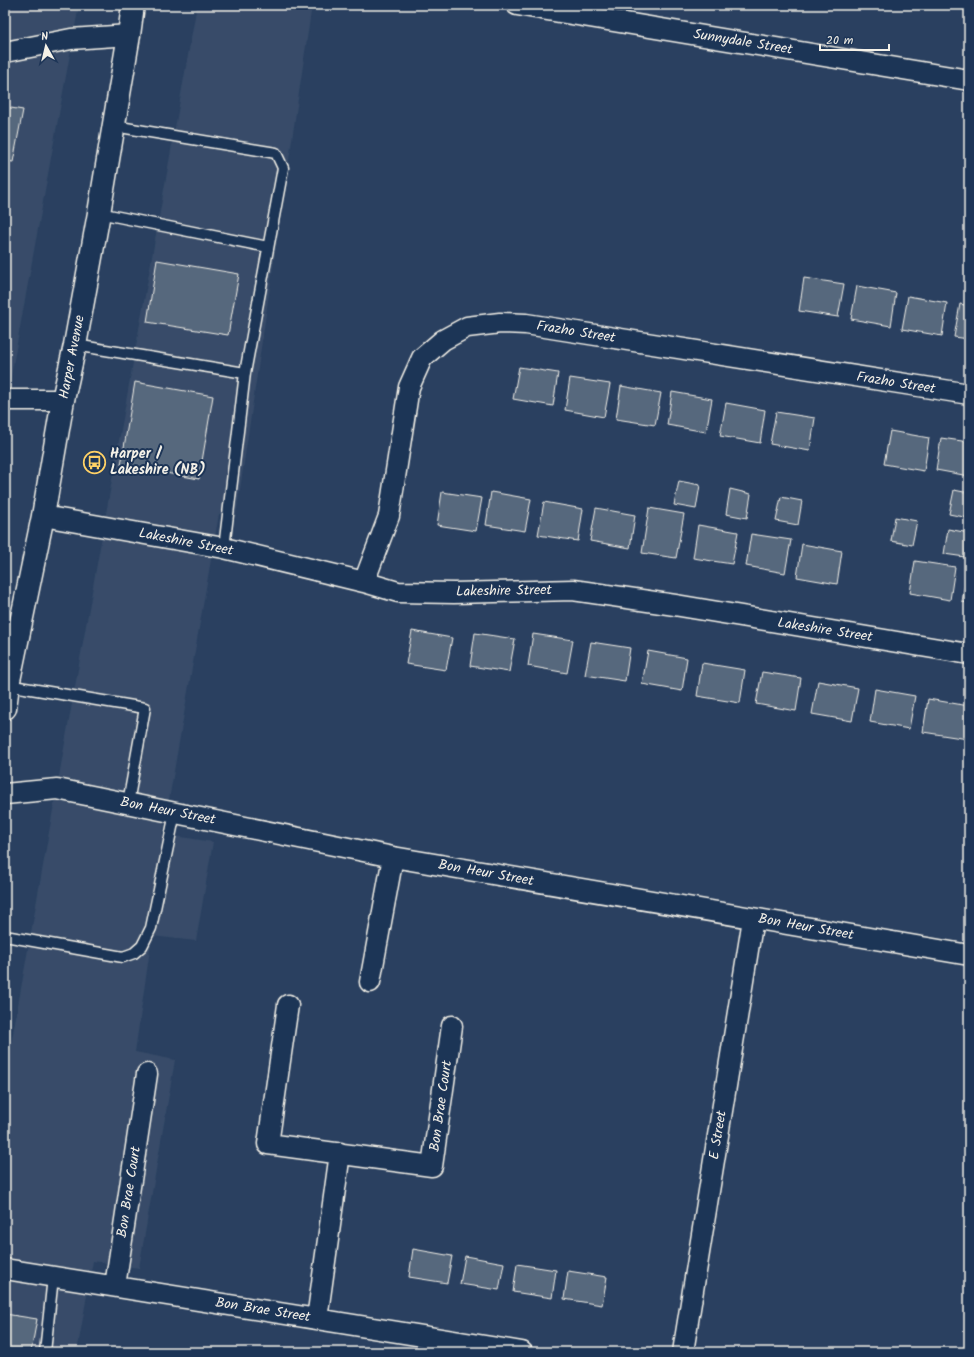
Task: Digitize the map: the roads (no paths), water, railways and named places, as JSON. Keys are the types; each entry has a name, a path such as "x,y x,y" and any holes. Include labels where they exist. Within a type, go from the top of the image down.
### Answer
{"main road":[{"name":"Harper Avenue","path":"5,708 6,685 43,516 63,400 75,345 114,126 133,5"}],"street":[{"name":"Sunnydale Street","path":"517,5 969,80"},
{"path":"5,52 71,39 129,35"},
{"name":"Frazho Street","path":"364,582 389,516 409,387 422,358 443,340 467,327 500,323 526,324 969,394"},
{"path":"5,400 63,400"},
{"name":"Lakeshire Street","path":"43,516 224,548 364,582 398,592 454,593 573,590 675,605 969,654"},
{"name":"Bon Heur Street","path":"5,794 57,789 392,857 969,955"},
{"path":"370,982 392,857"},
{"name":"E Street","path":"682,1352 753,919"},
{"name":"Bon Brae Court","path":"288,1005 268,1144 432,1166 452,1026"},
{"name":"Bon Brae Court","path":"115,1286 147,1074"},
{"path":"316,1319 340,1153"},
{"name":"Bon Brae Street","path":"5,1269 522,1352"}],"lane":[{"path":"114,126 276,154 284,168 245,373 224,548"},
{"path":"99,213 268,247"},
{"path":"75,345 245,373"},
{"path":"6,685 145,708 128,803"},
{"path":"5,936 123,957 134,953 142,946 151,928 175,813"},
{"path":"45,1352 54,1277"}],"place":[{"name":"Harper / Lakeshire (NB)","path":"95,462"}]}
